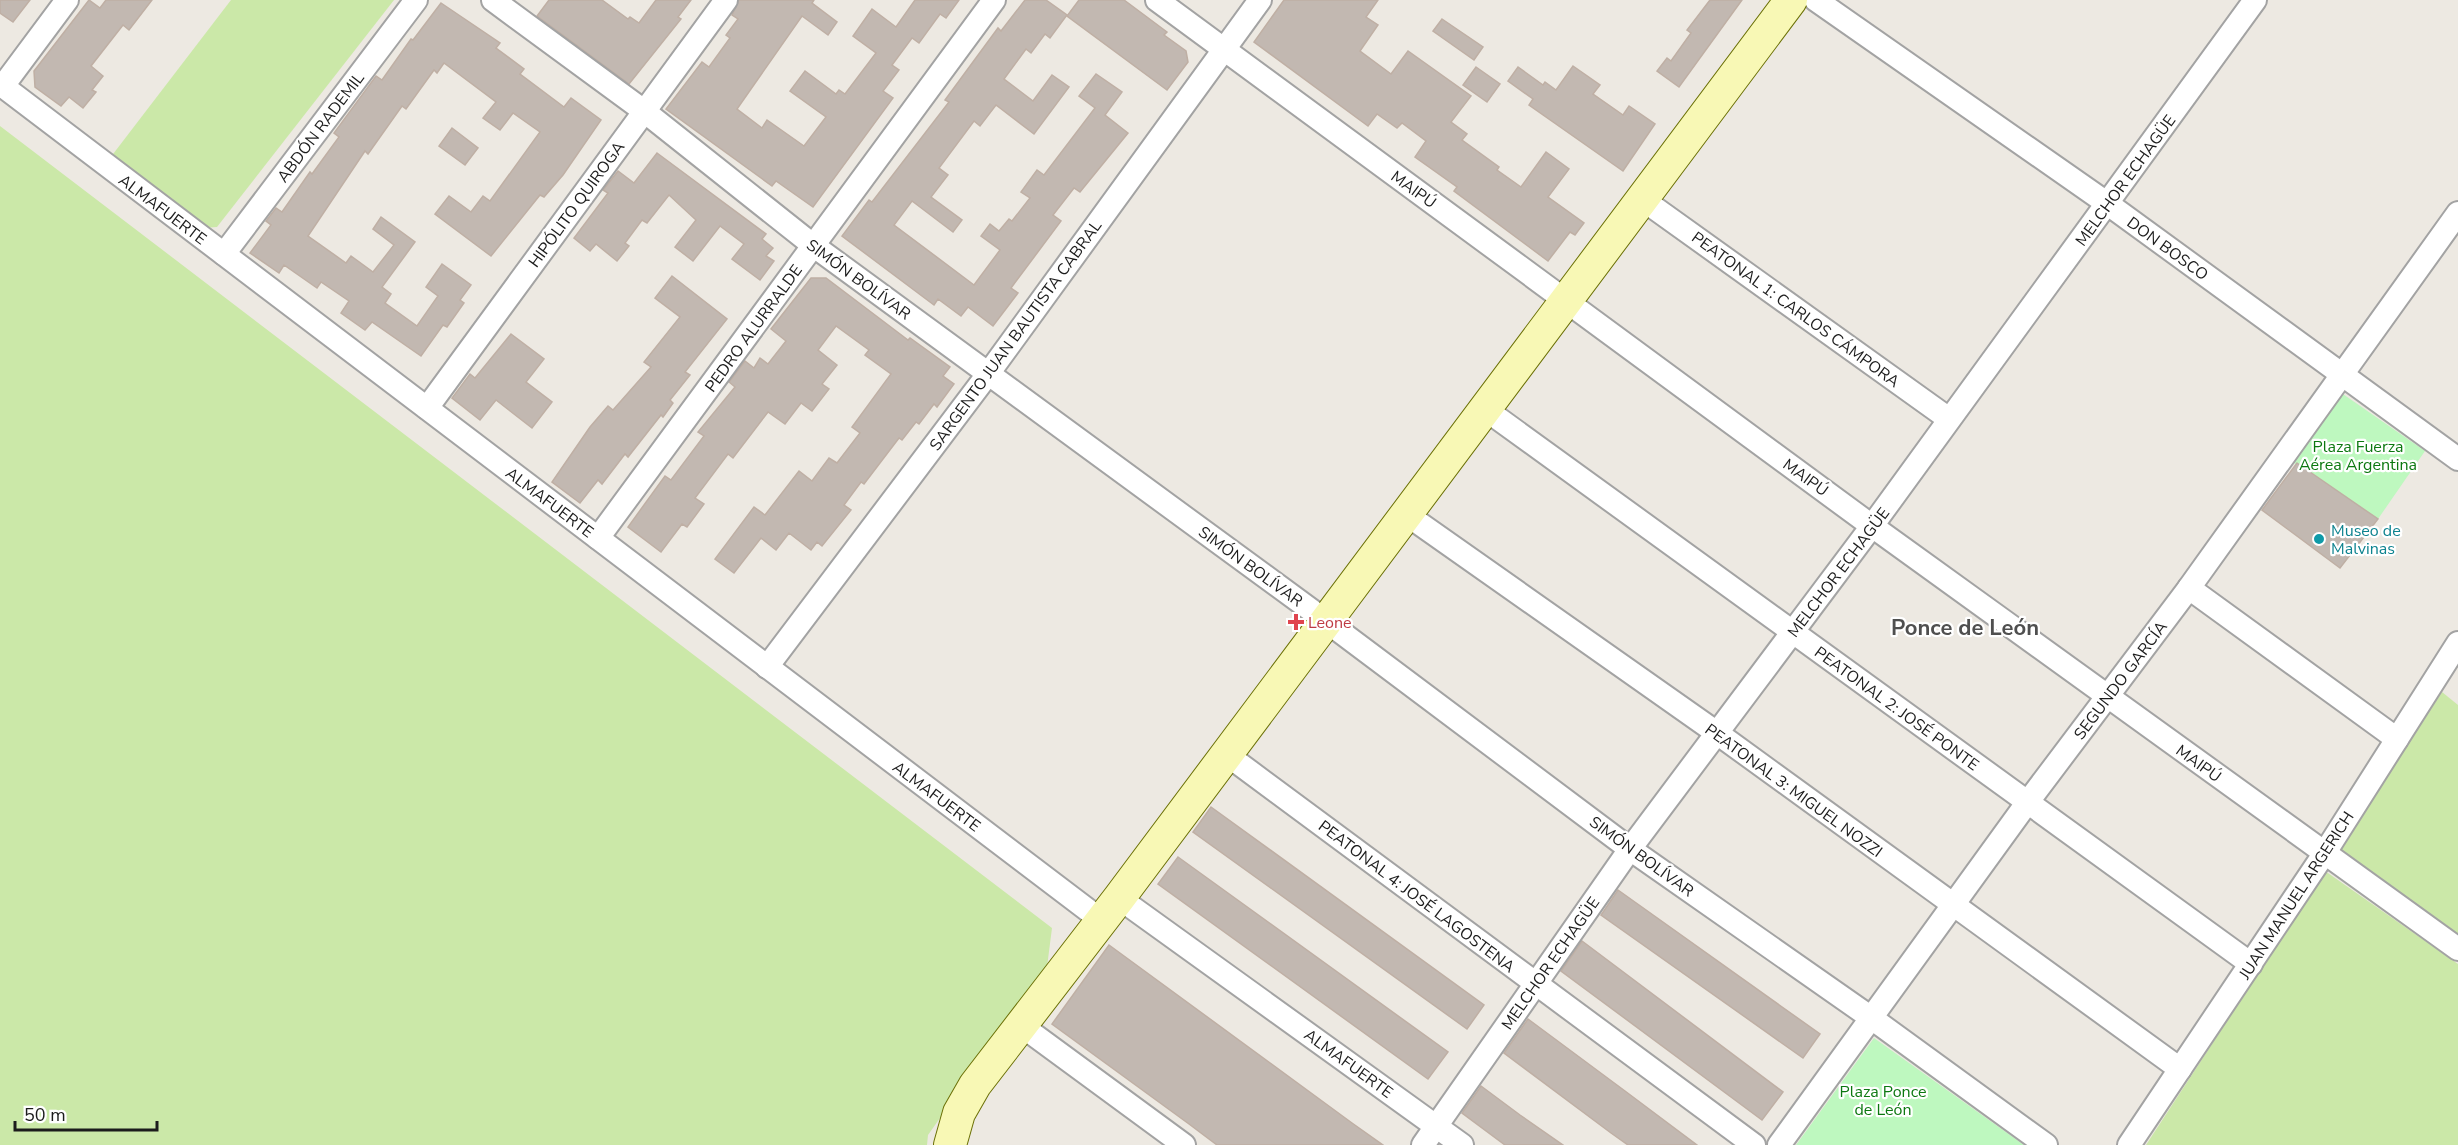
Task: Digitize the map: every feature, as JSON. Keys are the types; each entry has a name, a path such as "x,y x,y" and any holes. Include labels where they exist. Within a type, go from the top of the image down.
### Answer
{"main road":[{"path":"958,1141 965,1100 1791,0"}],"street":[{"path":"1,85 67,0"},
{"name":"ABDÓN RADEMIL","path":"224,254 416,0"},
{"name":"SIMÓN BOLÍVAR","path":"493,0 644,111 814,246 1326,621 1630,849 1870,1017 2046,1145"},
{"name":"HIPÓLITO QUIROGA","path":"427,408 726,0"},
{"name":"PEDRO ALURRALDE","path":"598,538 993,0"},
{"name":"MAIPÚ","path":"1157,0 1872,526 2458,949"},
{"name":"SARGENTO JUAN BAUTISTA CABRAL","path":"767,667 988,374 1260,0"},
{"name":"DON BOSCO","path":"1816,0 2108,204 2458,459"},
{"name":"MELCHOR ECHAGÜE","path":"1423,1145 1630,849 1872,526 2255,0"},
{"name":"ALMAFUERTE","path":"1,85 767,667 1110,909 1462,1145"},
{"name":"PEATONAL 1: CARLOS CÁMPORA","path":"1642,199 1949,419"},
{"name":"SEGUNDO GARCÍA","path":"1779,1145 2027,803 2189,588 2458,213"},
{"name":"PEATONAL 2: JOSÉ PONTE","path":"1485,409 2251,964"},
{"name":"PEATONAL 3: MIGUEL NOZZI","path":"1406,514 1717,733 1952,906 2180,1069"},
{"path":"2189,588 2397,739"},
{"name":"JUAN MANUEL ARGERICH","path":"2129,1145 2324,854 2458,643"},
{"name":"PEATONAL 4: JOSÉ LAGOSTENA","path":"1226,754 1754,1145"},
{"path":"1022,1026 1184,1145"}],"green space":[{"path":"231,0 394,0 217,227 202,228 110,158"},
{"path":"0,126 1052,928 1047,967 928,1135 927,1145 0,1145"},
{"name":"Plaza Fuerza Aérea Argentina","path":"2340,392 2425,451 2378,519 2291,461"},
{"path":"2442,692 2458,705 2458,934 2339,850"},
{"path":"2325,871 2458,964 2458,1145 2146,1145"},
{"name":"Plaza Ponce de León","path":"1874,1038 2024,1145 1796,1145"}],"building":[{"path":"0,0 30,0 13,22 0,13"},
{"path":"89,0 100,8 106,0 152,0 129,30 123,25 91,66 103,76 92,90 96,92 83,108 69,97 61,106 35,87 34,71"},
{"path":"549,0 602,0 628,19 630,17 639,23 656,0 691,0 678,17 681,19 629,84 537,16"},
{"path":"739,0 814,0 812,3 837,22 828,35 802,16 737,109 762,128 767,120 804,146 826,117 790,91 805,71 836,94 839,90 845,94 876,53 853,36 872,9 896,27 915,0 959,0 946,18 940,14 919,43 912,38 892,65 899,70 883,91 893,98 813,207 776,181 772,186 666,109 702,62 709,67 730,38 726,35 738,19 732,15"},
{"path":"1025,0 1046,0 1067,15 1050,38 1045,34 1031,53 1026,49 1004,79 1033,101 1052,75 1069,87 1034,134 996,105 980,126 974,121 939,168 948,175 931,197 962,220 953,232 912,201 894,225 974,285 1000,250 981,236 990,224 999,231 1009,219 1012,221 1030,198 1021,192 1037,170 1044,175 1095,108 1079,96 1096,74 1122,92 1105,115 1128,133 1080,192 1074,188 1053,215 1061,221 1011,288 1018,293 993,326 968,307 961,316 938,299 934,305 842,236 869,200 872,202 949,102 945,100 998,28 1001,31"},
{"path":"1079,0 1124,0 1167,32 1164,35 1186,51 1188,62 1167,90 1067,16"},
{"path":"1284,0 1378,0 1366,17 1378,25 1360,51 1391,74 1408,51 1471,96 1451,122 1467,134 1462,140 1499,167 1497,170 1521,187 1546,152 1569,169 1548,197 1584,223 1575,235 1570,232 1548,261 1454,191 1457,187 1415,157 1426,141 1402,123 1397,128 1377,114 1368,126 1254,42"},
{"path":"1710,0 1742,0 1679,87 1657,71 1667,58 1671,61 1691,33 1687,30"},
{"path":"441,3 500,43 496,48 524,69 520,74 564,107 571,98 601,120 563,175 544,197 540,195 491,256 435,214 449,196 471,212 483,196 490,201 540,132 513,113 500,130 483,118 496,102 444,63 437,73 434,70 406,109 402,106 368,154 365,151 308,236 346,263 351,256 373,272 394,245 373,229 381,217 415,242 382,287 391,294 385,303 417,326 438,296 426,287 442,264 471,285 460,300 464,303 447,327 443,325 421,356 372,322 365,330 341,313 349,301 321,282 317,288 284,265 279,273 250,253 271,225 266,221 276,208 282,212 310,172 312,174 339,137 334,133 376,76 382,80 411,39 413,40"},
{"path":"1442,19 1483,47 1474,60 1433,31"},
{"path":"1573,66 1600,85 1593,94 1623,115 1629,106 1655,124 1623,171 1529,105 1533,99 1508,81 1518,67 1543,85 1545,82 1556,90"},
{"path":"1476,67 1500,84 1487,102 1463,85"},
{"path":"452,128 478,148 465,165 439,146"},
{"path":"657,153 766,234 762,239 773,248 766,256 774,261 760,280 732,259 744,244 720,226 693,261 675,247 696,220 669,195 647,223 642,220 625,243 629,246 617,261 596,244 590,251 574,238 608,193 603,190 618,171 634,183"},
{"path":"672,276 727,319 685,372 690,375 670,400 673,403 663,417 661,415 628,457 625,454 602,484 598,480 580,503 552,482 590,427 608,406 613,410 651,367 644,362 680,317 655,298"},
{"path":"811,278 826,278 908,340 910,338 950,367 943,376 954,384 937,407 934,404 919,424 916,422 902,440 899,438 864,484 861,482 844,505 851,510 822,546 817,542 811,550 789,533 776,550 761,538 734,573 715,559 754,507 765,515 799,471 812,481 829,458 837,463 860,433 852,427 891,374 865,355 869,350 836,326 818,350 837,365 822,384 829,389 812,411 801,403 785,424 768,412 733,458 728,454 695,498 704,504 687,527 682,524 661,552 628,527 665,476 671,480 704,436 698,432 735,387 729,382 745,361 754,368 760,358 768,364 786,341 771,329"},
{"path":"511,334 544,359 526,382 552,402 532,428 496,400 480,420 452,398 470,374 475,378"},
{"path":"2297,463 2378,519 2340,568 2262,510"},
{"path":"1211,807 1484,1005 1467,1029 1193,832"},
{"path":"1178,857 1448,1052 1428,1079 1158,884"},
{"path":"1618,890 1820,1034 1803,1058 1601,915"},
{"path":"1582,941 1783,1092 1762,1120 1561,971"},
{"path":"1109,945 1383,1145 1217,1145 1052,1024"},
{"path":"1528,1019 1697,1145 1628,1145 1611,1133 1504,1053"},
{"path":"1481,1086 1563,1145 1505,1145 1462,1113"}],"place":[{"name":"Museo de Malvinas","path":"2319,539"},
{"name":"Leone","path":"1296,622"}],"district":[{"name":"Ponce de León","path":"1965,627"}]}
